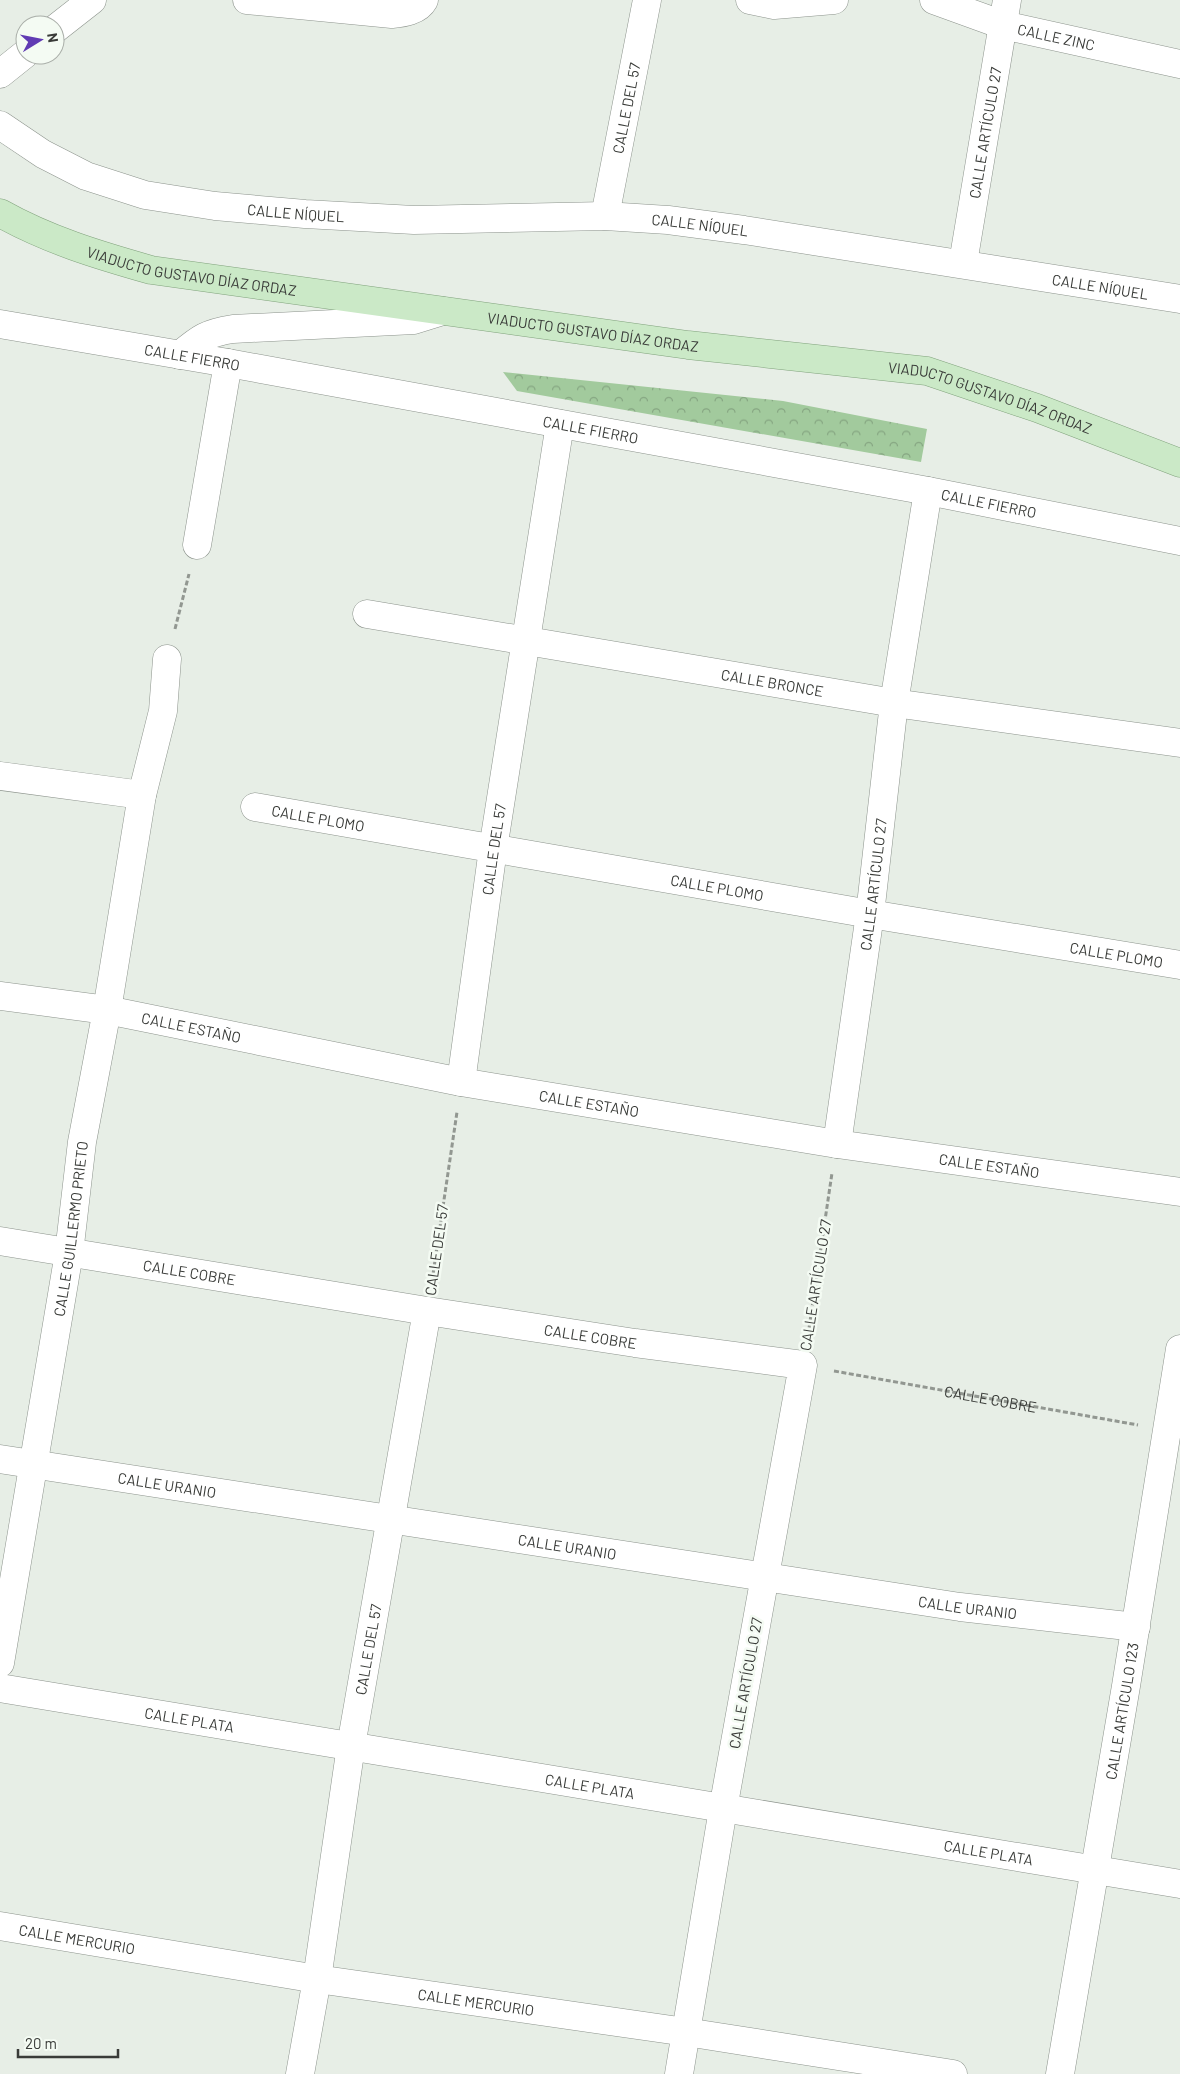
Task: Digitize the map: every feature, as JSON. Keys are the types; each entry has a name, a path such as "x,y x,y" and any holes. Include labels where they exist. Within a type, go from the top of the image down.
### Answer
{"main road":[{"name":"VIADUCTO GUSTAVO DÍAZ ORDAZ","path":"0,213 44,235 84,250 150,270 688,345 927,371 1037,408 1180,463"}],"street":[{"path":"65,22 92,0"},
{"path":"247,0 392,14 408,12 423,2"},
{"name":"CALLE DEL 57","path":"605,216 647,0"},
{"path":"750,0 774,5 834,0"},
{"name":"CALLE ZINC","path":"934,0 1005,12 1180,64"},
{"name":"CALLE ARTÍCULO 27","path":"963,264 1005,12"},
{"path":"0,74 15,62"},
{"name":"CALLE NÍQUEL","path":"0,125 43,154 86,176 145,195 215,206 305,214 414,220 605,216 668,220 744,230 1180,299"},
{"path":"180,355 199,339 214,332 233,329 414,320 444,311"},
{"name":"CALLE FIERRO","path":"0,324 228,363 928,491 1180,541"},
{"path":"197,545 228,363"},
{"name":"CALLE DEL 57","path":"461,1082 493,848 560,424"},
{"name":"CALLE ARTÍCULO 27","path":"837,1144 870,914 894,703 928,491"},
{"name":"CALLE BRONCE","path":"367,614 894,703 1180,743"},
{"name":"CALLE GUILLERMO PRIETO","path":"0,1663 69,1253 82,1142 107,1010 142,795 163,711 167,659"},
{"path":"0,776 142,795"},
{"name":"CALLE PLOMO","path":"255,806 870,914 1180,965"},
{"name":"CALLE ESTAÑO","path":"0,996 107,1010 461,1082 837,1144 1180,1192"},
{"name":"CALLE COBRE","path":"0,1241 427,1311 635,1343 803,1365"},
{"name":"CALLE DEL 57","path":"300,2074 317,1979 351,1746 427,1311"},
{"name":"CALLE ARTÍCULO 123","path":"1060,2074 1136,1627 1174,1431 1180,1349"},
{"name":"CALLE ARTÍCULO 27","path":"679,2074 723,1809 803,1365"},
{"name":"CALLE URANIO","path":"0,1459 960,1607 1136,1627"},
{"name":"CALLE PLATA","path":"0,1688 1180,1884"},
{"name":"CALLE MERCURIO","path":"0,1926 317,1979 686,2032 953,2074"}],"path":[{"path":"167,659 197,545"},
{"name":"CALLE DEL 57","path":"427,1311 461,1082"},
{"name":"CALLE ARTÍCULO 27","path":"803,1365 837,1144"},
{"name":"CALLE COBRE","path":"803,1365 1174,1431"}],"green space":[{"path":"503,372 783,401 927,429 921,462 517,391"}]}
